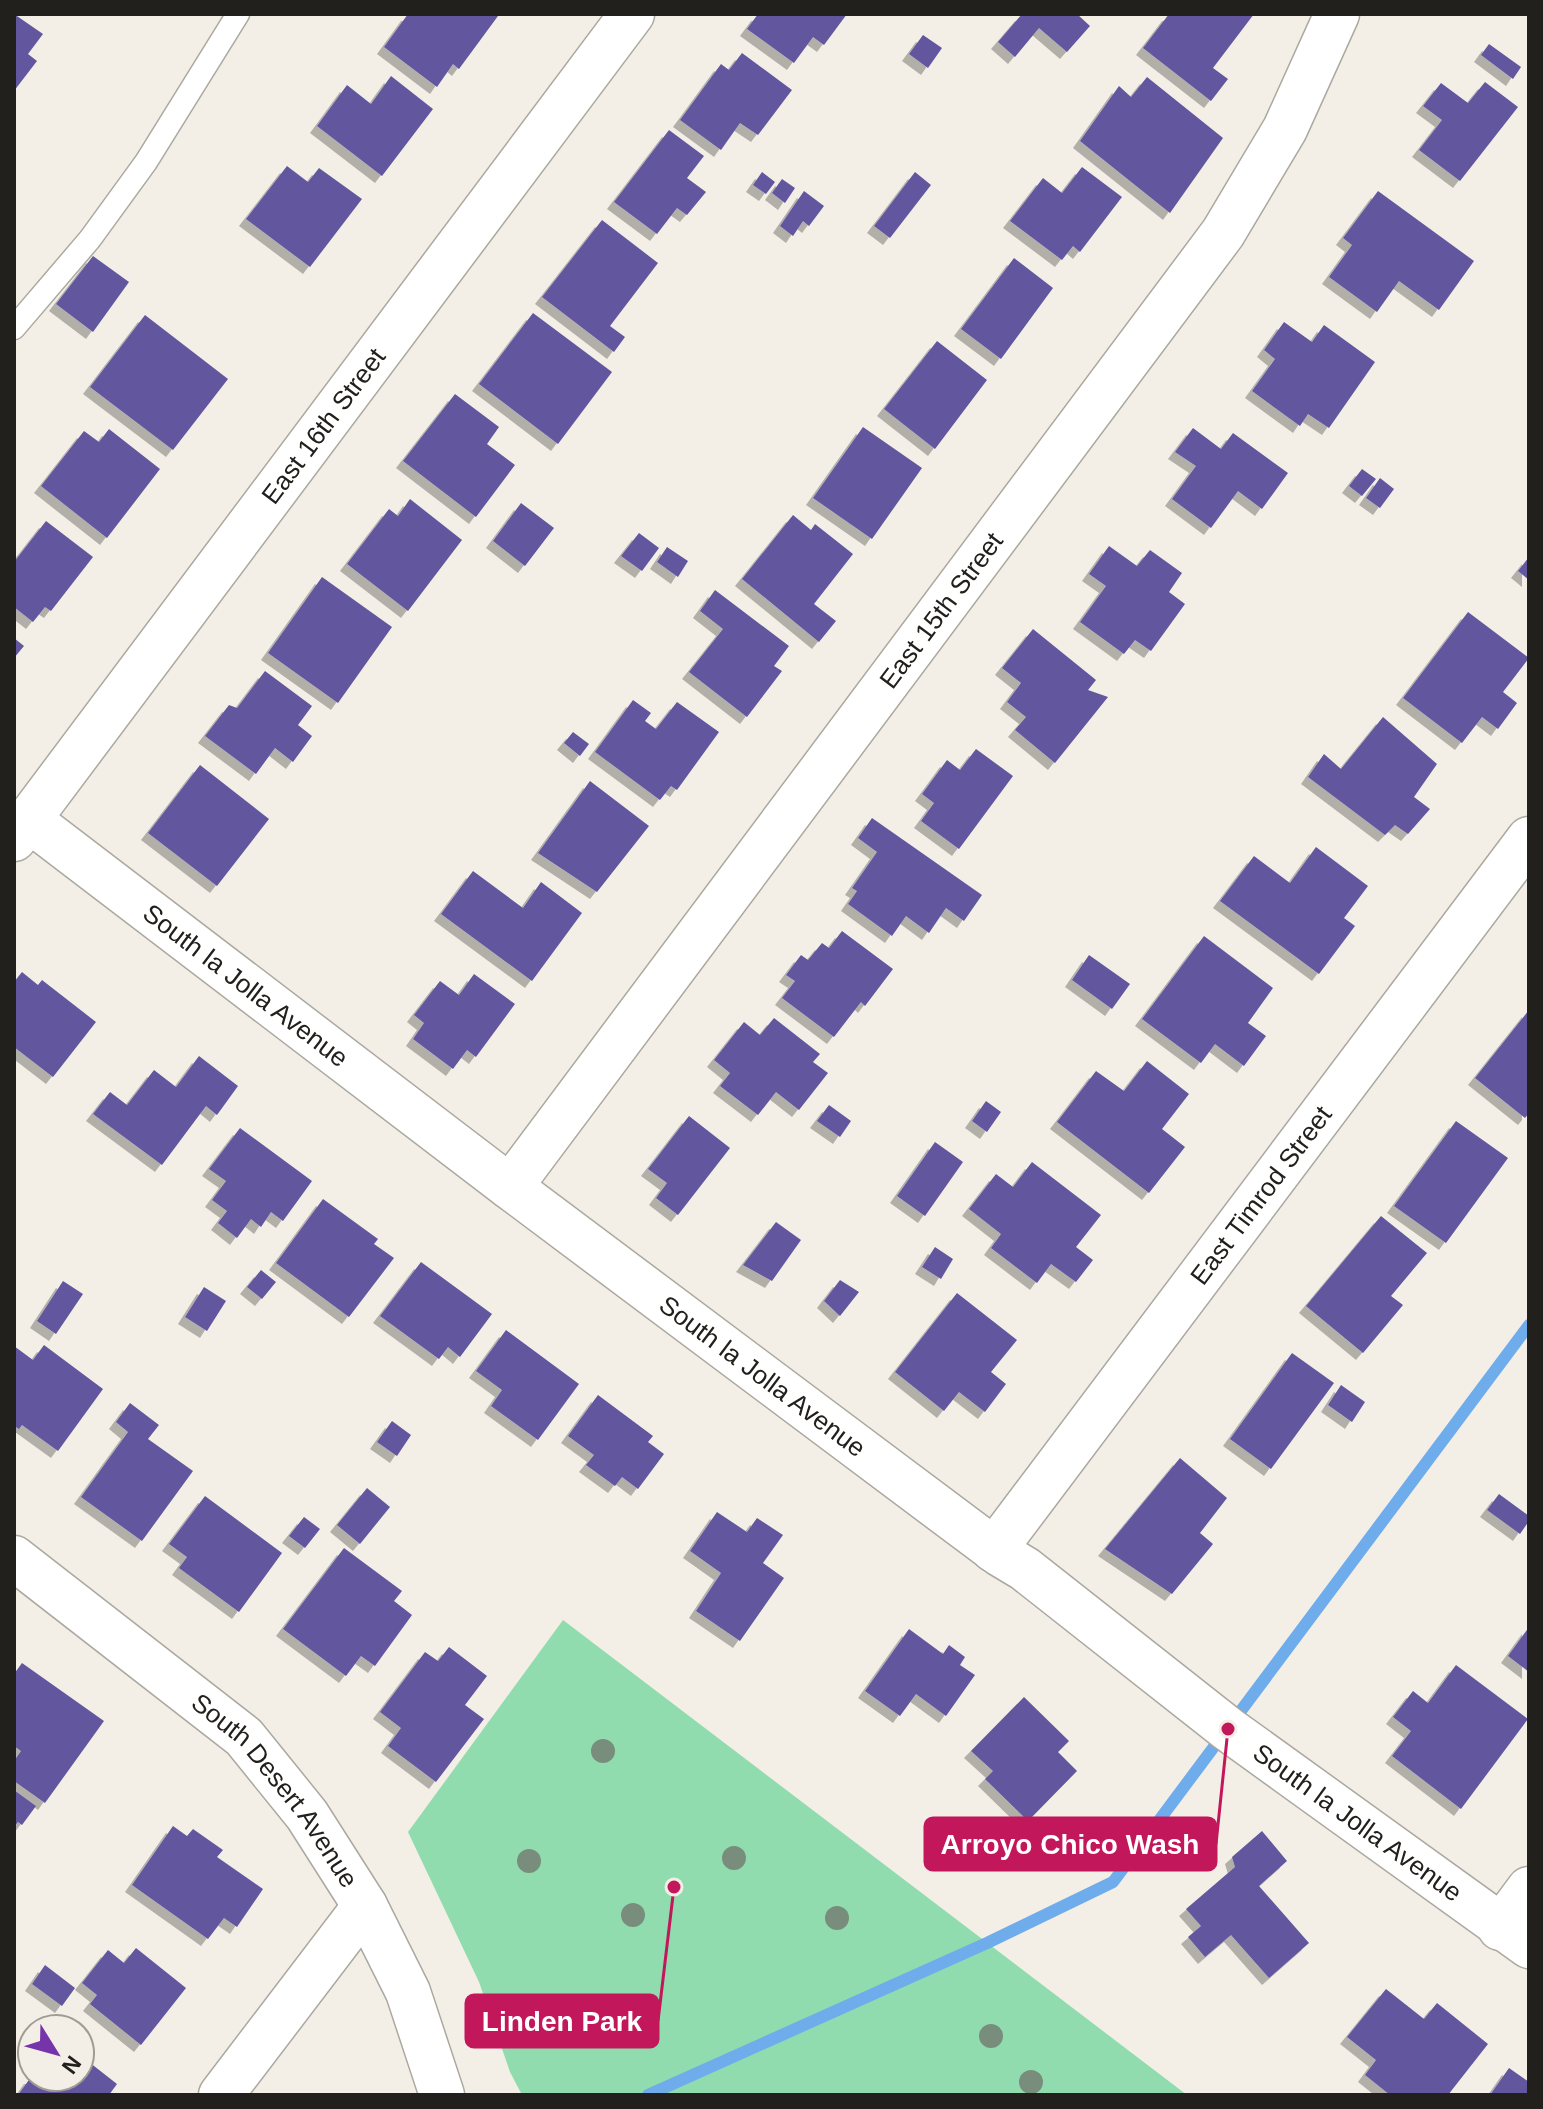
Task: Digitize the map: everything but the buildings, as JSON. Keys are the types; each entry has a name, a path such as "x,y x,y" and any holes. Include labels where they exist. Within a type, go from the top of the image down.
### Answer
{"street":[{"name":"East 16th Street","path":"21,829 632,14"},
{"name":"East 15th Street","path":"510,1187 1223,233 1285,129 1337,14"},
{"name":"South la Jolla Avenue","path":"21,829 510,1187 994,1550 1025,1569 1228,1729 1515,1937"},
{"name":"East Timrod Street","path":"994,1550 1529,839"},
{"name":"South Desert Avenue","path":"14,1558 244,1737 307,1815 365,1906 408,1992 442,2095"},
{"path":"1515,1937 1529,1889"},
{"path":"221,2095 365,1906"}],"lane":[{"path":"14,328 90,239 146,162 238,14"}],"green space":[{"path":"563,1620 1187,2095 522,2095 510,2072 479,1982 408,1832"}],"waterway":[{"path":"648,2095 987,1943 1113,1882 1529,1325"}],"place":[{"name":"Arroyo Chico Wash","path":"1228,1729"},
{"name":"Linden Park","path":"674,1887"}]}
